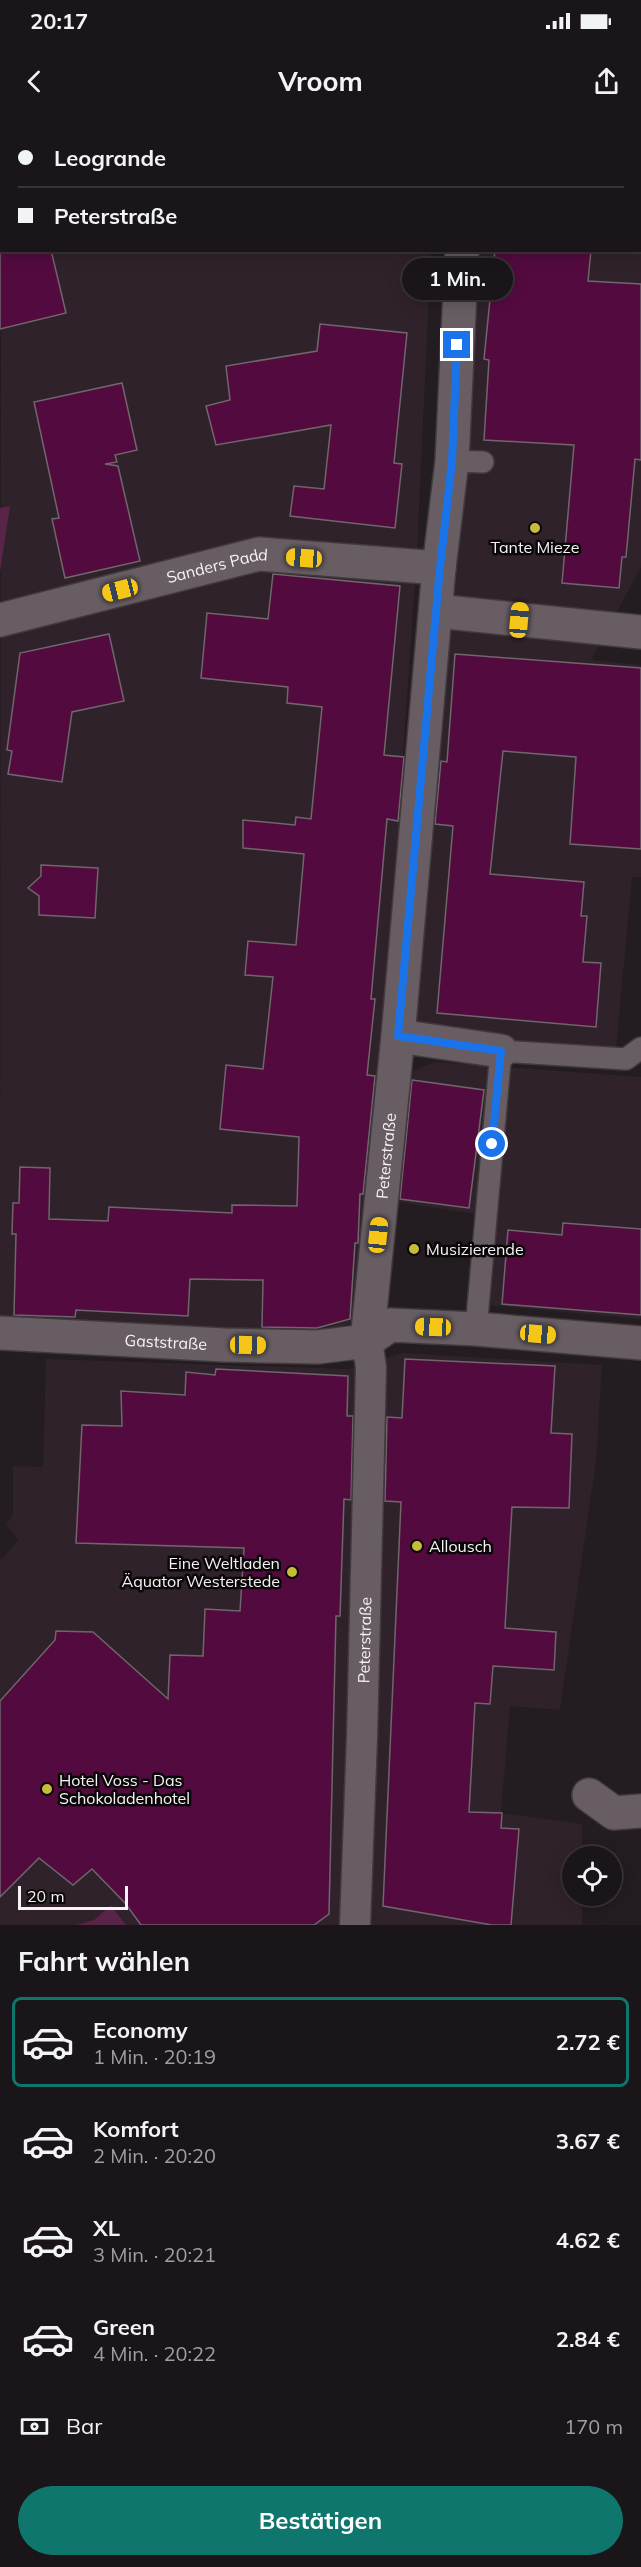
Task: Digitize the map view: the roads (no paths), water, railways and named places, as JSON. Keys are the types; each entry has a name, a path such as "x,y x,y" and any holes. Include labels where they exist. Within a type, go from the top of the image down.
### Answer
{"street":[{"name":"Peterstraße","path":"355,1925 371,1367 367,1341 398,1036 440,567 467,462 462,252"},
{"name":"Sanders Padd","path":"0,620 259,554 440,567"},
{"path":"436,611 520,614 641,632"},
{"path":"398,1036 501,1051"},
{"path":"367,1341 390,1325 476,1329 641,1343"},
{"name":"Gaststraße","path":"0,1333 224,1345 318,1347 367,1341"},
{"path":"589,1795 614,1813 641,1811"}],"lane":[{"path":"476,1329 501,1051 626,1059 641,1048"}],"place":[{"name":"Tante Mieze","path":"535,528"},
{"name":"Musizierende","path":"414,1249"},
{"name":"Allousch","path":"417,1546"},
{"name":"Eine Weltladen Äquator Westerstede","path":"292,1572"},
{"name":"Hotel Voss - Das Schokoladenhotel","path":"47,1789"}]}
